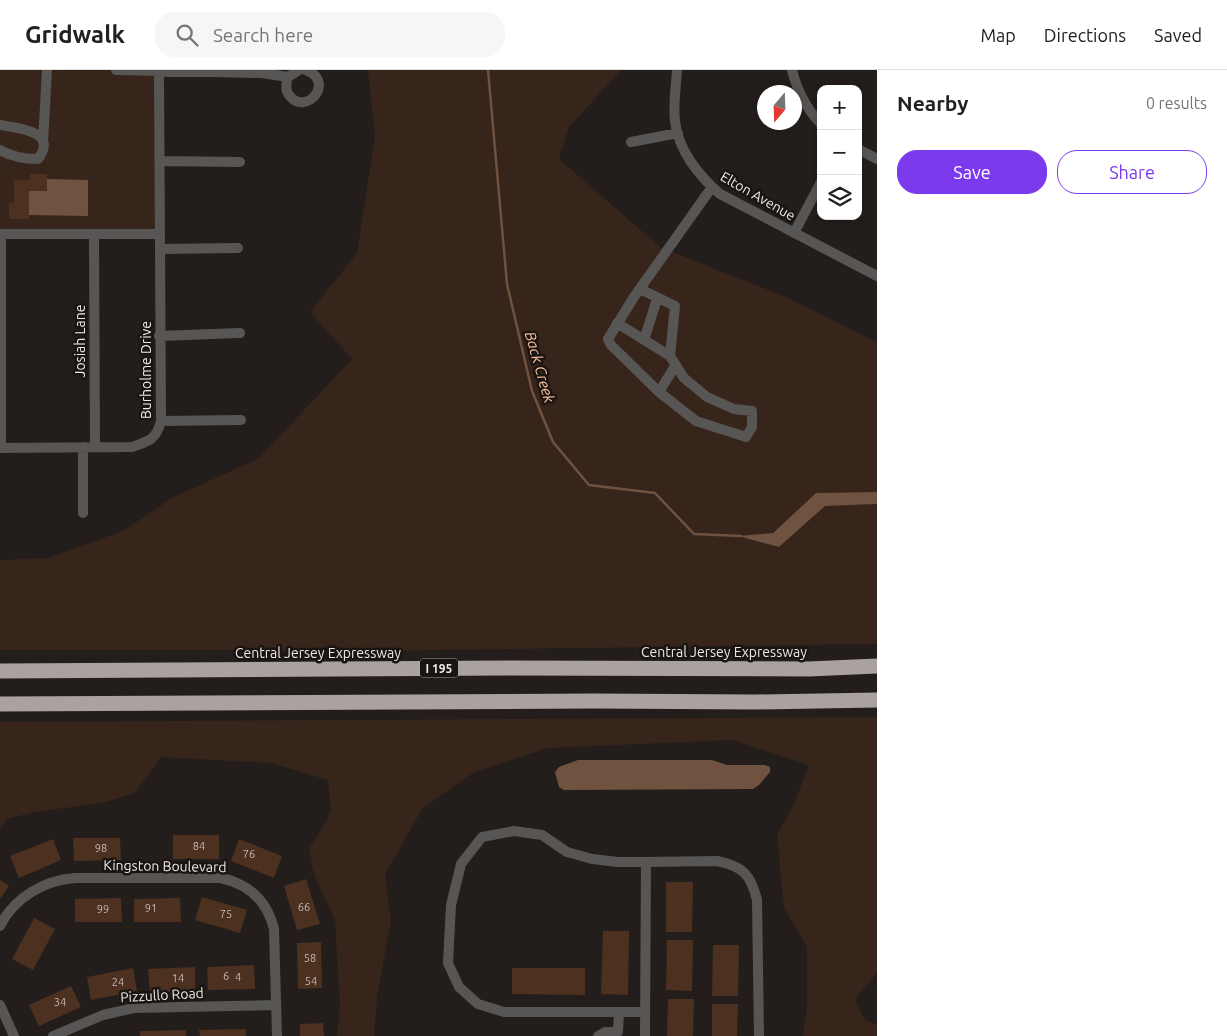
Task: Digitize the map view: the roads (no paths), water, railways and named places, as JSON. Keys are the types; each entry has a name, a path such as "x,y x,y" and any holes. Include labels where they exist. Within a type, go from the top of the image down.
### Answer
{"highway":[{"name":"Central Jersey Expressway","path":"0,670 800,669 877,666"},
{"path":"0,704 877,700"}],"street":[{"path":"0,150 8,155 22,159 38,159 43,151 47,70"},
{"path":"116,70 262,73 288,77 299,70"},
{"path":"288,77 286,88 290,97 300,102 310,100 317,92 319,84 316,76 305,70"},
{"name":"Elton Avenue","path":"677,70 675,122 689,159 698,173 720,194 877,276"},
{"path":"792,70 796,87 804,102 817,119"},
{"name":"Burholme Drive","path":"0,448 132,447 147,443 155,436 160,421 161,161 159,71"},
{"path":"0,125 33,131 39,135 43,142"},
{"path":"631,142 678,132"},
{"path":"862,151 877,159"},
{"path":"161,161 240,162"},
{"path":"617,323 670,356 684,378 707,397 734,409 752,411 752,427 746,437 696,421 659,392 611,345 608,339 617,323 640,289 712,187"},
{"path":"794,232 817,189"},
{"path":"0,448 1,234 160,234"},
{"name":"Josiah Lane","path":"94,234 95,447"},
{"path":"160,248 238,248"},
{"path":"640,289 657,299 675,306 670,356"},
{"path":"644,340 657,299"},
{"path":"159,336 240,333"},
{"path":"659,392 676,366"},
{"path":"160,421 240,420"},
{"path":"83,447 83,512"},
{"path":"644,1012 504,1012 478,1004 459,987 448,963 452,905 461,864 482,837 514,831 523,832 542,835 567,852 592,860 618,862 717,861 728,863 746,873 754,884 757,900 758,1036"},
{"path":"645,1036 646,862"},
{"name":"Kingston Boulevard","path":"0,926 18,902 40,887 56,881 84,878 221,878 232,880 251,890 260,898 271,918 274,929 277,1036"},
{"path":"0,1005 14,1036"},
{"name":"Pizzullo Road","path":"54,1036 103,1015 134,1008 276,1005"},
{"path":"598,1036 606,1032 618,1032 618,1012"}],"waterway":[{"name":"Back Creek","path":"488,70 507,284 532,391 553,442 589,485 655,493 694,534 741,536"}]}
